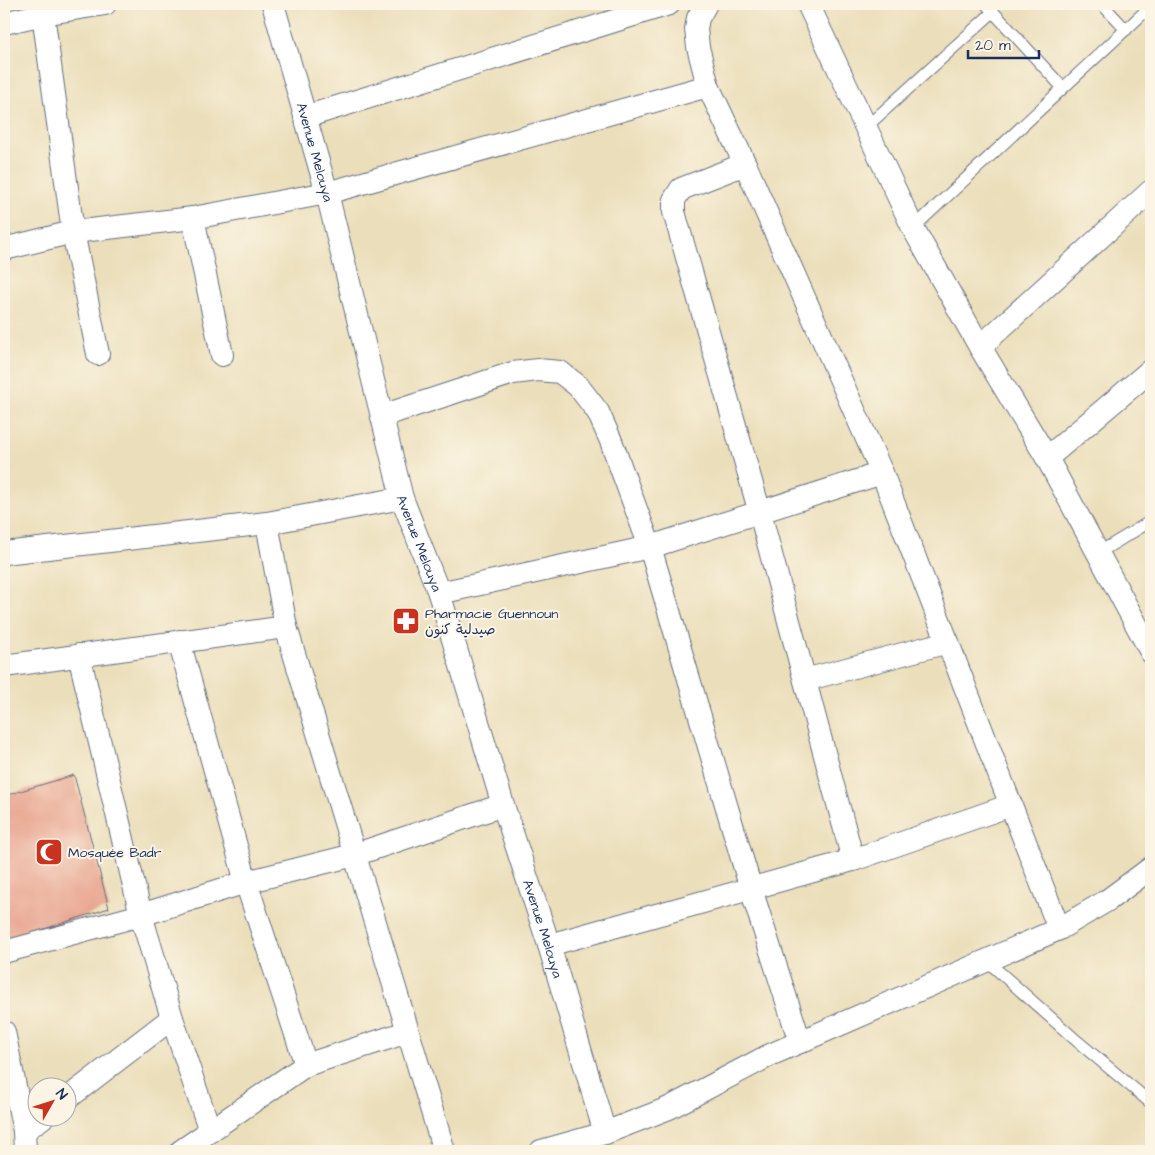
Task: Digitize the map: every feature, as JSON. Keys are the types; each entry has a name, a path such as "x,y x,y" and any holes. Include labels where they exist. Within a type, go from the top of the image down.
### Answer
{"street":[{"path":"4,23 43,14 105,4"},
{"name":"Avenue Melouya","path":"273,4 327,193 402,498 439,593 503,805 549,945 605,1133"},
{"path":"305,117 669,4"},
{"path":"706,4 698,18 696,29 698,47 708,86 745,164 882,473 1058,928"},
{"path":"808,4 913,228 980,347 1047,458 1151,652"},
{"path":"43,14 73,232 98,354"},
{"path":"4,249 73,232 193,218 327,193 708,86"},
{"path":"745,164 681,189 674,200 674,212 760,513 853,860"},
{"path":"980,347 1151,192"},
{"path":"193,218 222,355"},
{"path":"382,416 513,373 538,370 560,372 578,386 598,412 611,441 650,547 750,889 800,1042"},
{"path":"1047,458 1151,370"},
{"path":"439,593 650,547 882,473"},
{"path":"4,553 267,523 402,498"},
{"path":"267,523 286,627 444,1151"},
{"path":"4,666 286,627"},
{"path":"179,641 246,882 306,1065"},
{"path":"805,680 948,642"},
{"path":"79,655 141,915 172,1018 210,1131"},
{"path":"4,952 141,915 246,882 354,855 503,805"},
{"path":"549,945 853,860 1011,805"},
{"path":"541,1151 605,1133 669,1108 770,1055 987,961 1058,928 1108,900 1151,868"},
{"path":"78,1090 172,1018"},
{"path":"4,1032 24,1141"},
{"path":"181,1151 306,1065 407,1032"},
{"path":"24,1141 34,1128"}],"lane":[{"path":"1102,4 1126,30"},
{"path":"913,228 1151,6"},
{"path":"866,128 989,8 1063,88"},
{"path":"1098,554 1151,521"},
{"path":"987,961 1077,1041 1151,1103"}],"building":[{"name":"Mosquée Badr","path":"74,775 109,908 4,942 4,796"}],"place":[{"name":"Pharmacie Guennoun صيدلية كنون","path":"406,621"},
{"name":"Mosquée Badr","path":"49,852"}]}
